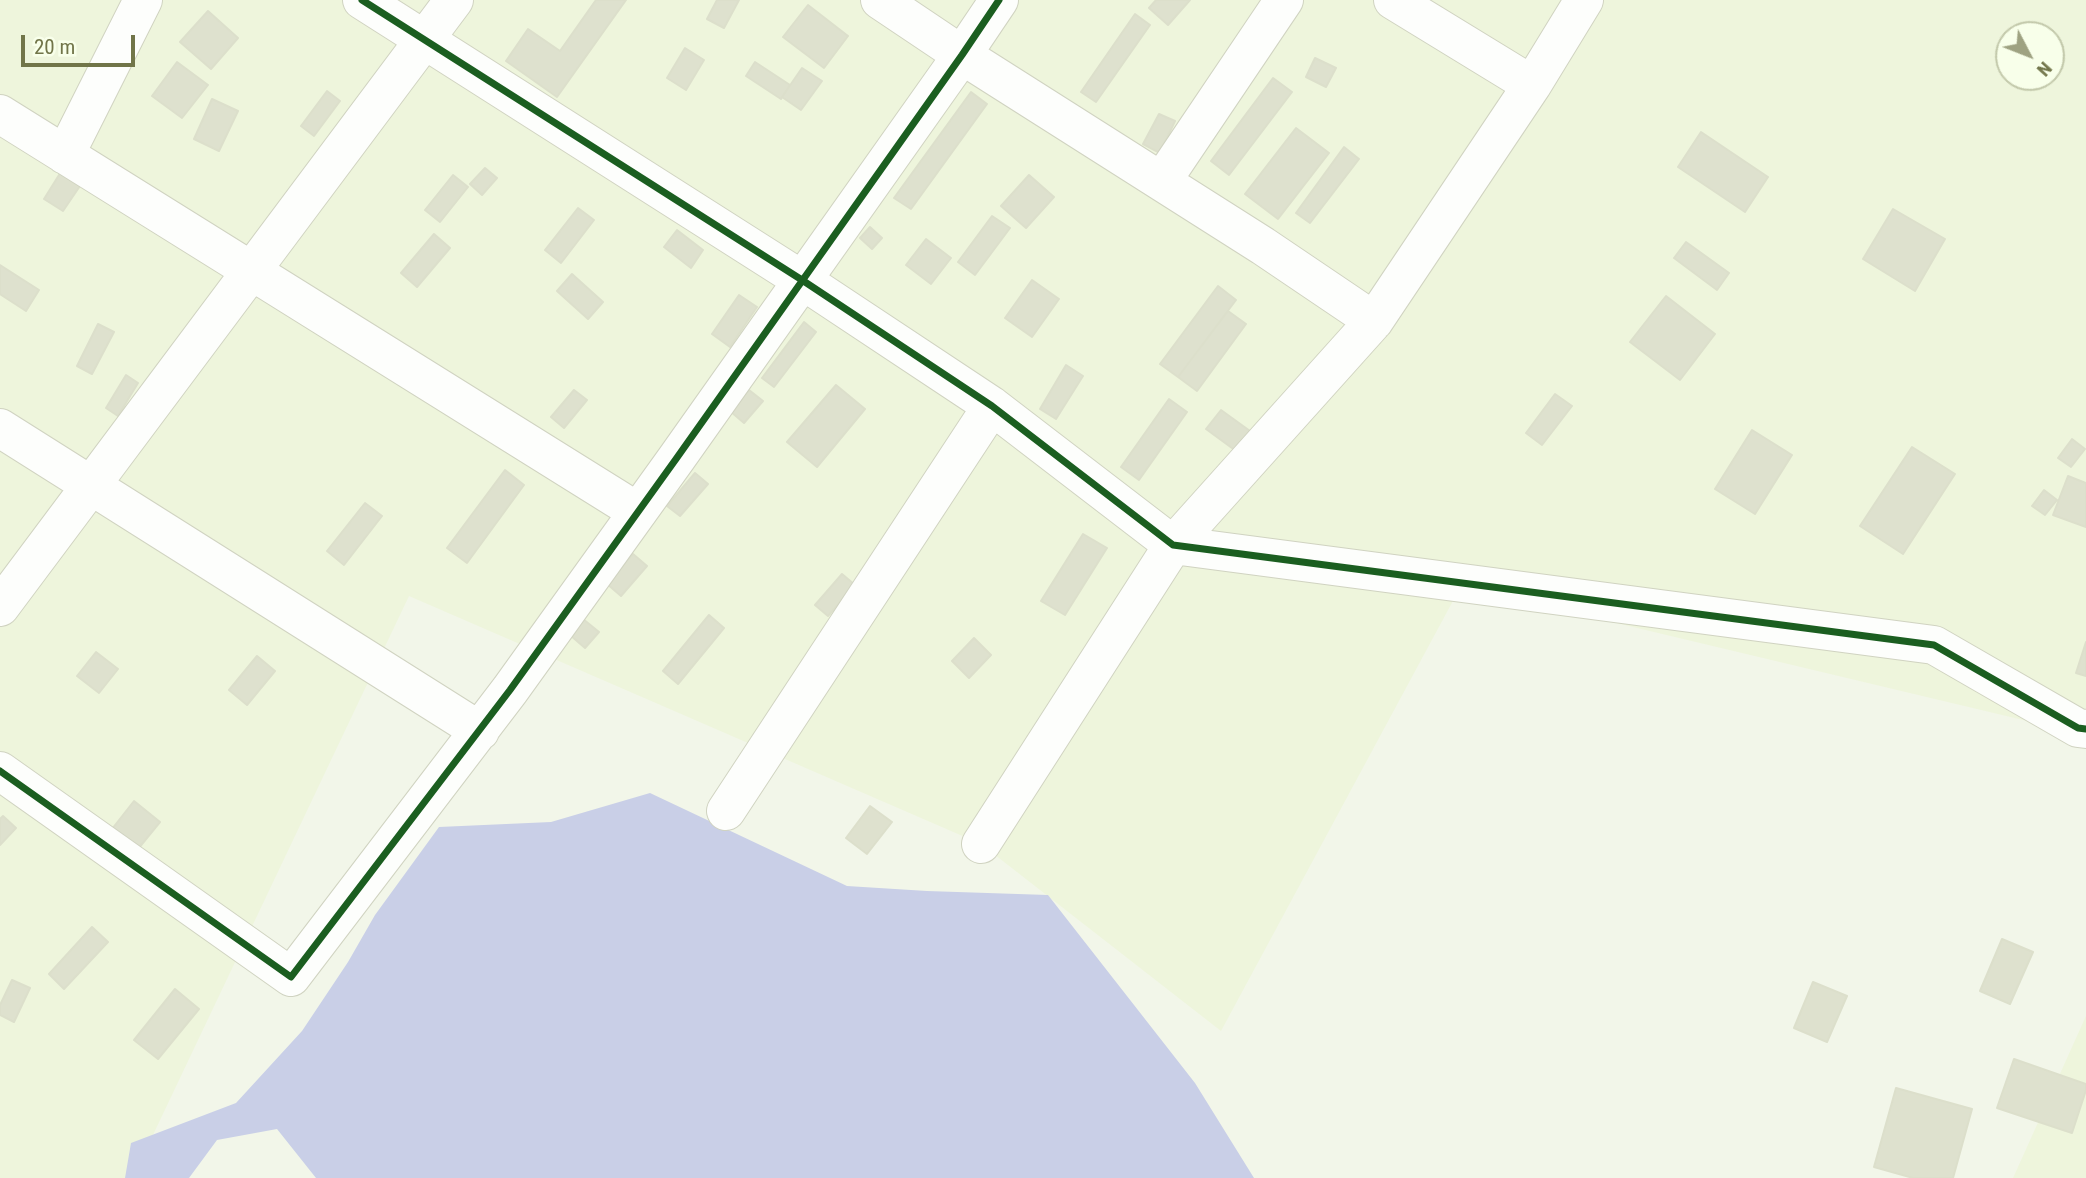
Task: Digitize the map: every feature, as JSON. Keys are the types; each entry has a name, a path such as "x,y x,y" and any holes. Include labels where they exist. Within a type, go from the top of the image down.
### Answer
{"street":[{"path":"65,155 143,0"},
{"path":"362,0 802,280 992,406 1173,545 1934,645 2078,728 2086,729"},
{"path":"0,607 454,0"},
{"path":"880,0 1374,321"},
{"path":"0,771 291,977 480,731 999,0"},
{"path":"1162,181 1284,0"},
{"path":"1393,0 1532,85"},
{"path":"981,844 1173,545 1374,321 1532,85 1584,0"},
{"path":"0,114 638,512"},
{"path":"726,811 992,406"},
{"path":"0,428 480,731"}],"shaded area":[{"path":"0,0 2086,0 2086,735 1461,586 1221,1031 981,844 409,596 142,1158 175,1178 0,1178"},
{"path":"2086,1016 2086,1178 2013,1178"}],"water":[{"path":"650,793 847,886 1048,895 1195,1083 1254,1178 316,1178 277,1129 217,1140 189,1178 125,1178 131,1143 236,1103 302,1031 348,962 375,915 439,827 551,822"}],"building":[{"path":"596,0 626,0 557,97 506,61 528,29 560,51"},
{"path":"717,0 739,0 724,28 707,19"},
{"path":"1156,0 1190,0 1168,25 1149,8"},
{"path":"808,5 848,36 824,68 783,37"},
{"path":"208,11 238,38 211,69 180,42"},
{"path":"1135,14 1150,25 1096,102 1081,92"},
{"path":"685,48 704,60 686,90 667,78"},
{"path":"1315,58 1336,68 1326,87 1306,77"},
{"path":"177,62 208,85 182,118 152,96"},
{"path":"755,62 790,85 781,99 746,76"},
{"path":"802,68 822,81 801,110 782,97"},
{"path":"1273,78 1292,92 1229,175 1211,161"},
{"path":"327,91 340,101 314,136 301,126"},
{"path":"971,92 987,104 911,209 894,198"},
{"path":"212,99 238,111 219,151 194,139"},
{"path":"1159,114 1175,121 1160,153 1143,144"},
{"path":"1296,128 1329,153 1278,219 1245,194"},
{"path":"1701,132 1768,177 1745,212 1678,167"},
{"path":"1344,147 1359,159 1310,223 1296,213"},
{"path":"64,167 84,180 63,211 44,199"},
{"path":"485,168 497,178 482,195 470,184"},
{"path":"453,175 468,187 440,222 425,210"},
{"path":"1029,175 1054,197 1026,228 1001,206"},
{"path":"578,208 594,220 561,263 545,250"},
{"path":"1893,209 1945,239 1915,291 1863,259"},
{"path":"992,216 1010,228 975,275 958,262"},
{"path":"870,227 882,238 872,249 860,238"},
{"path":"677,230 703,250 691,268 664,247"},
{"path":"434,234 450,248 417,287 401,273"},
{"path":"926,239 951,258 931,284 906,265"},
{"path":"1686,242 1729,273 1717,290 1674,258"},
{"path":"0,265 39,290 26,311 0,294"},
{"path":"572,274 603,302 588,319 557,291"},
{"path":"1032,280 1059,299 1032,337 1005,318"},
{"path":"1218,286 1236,300 1178,377 1160,364"},
{"path":"739,295 757,307 730,347 712,334"},
{"path":"1666,296 1715,334 1680,380 1630,342"},
{"path":"1228,311 1246,324 1197,391 1178,377"},
{"path":"804,322 816,332 774,387 762,378"},
{"path":"98,324 114,332 92,374 77,366"},
{"path":"1066,365 1083,376 1056,419 1040,409"},
{"path":"126,375 138,383 118,416 106,408"},
{"path":"836,385 865,409 817,467 787,442"},
{"path":"574,390 587,400 564,428 551,417"},
{"path":"749,390 763,401 744,423 730,411"},
{"path":"1555,394 1572,406 1542,445 1526,433"},
{"path":"1169,399 1187,412 1139,480 1121,467"},
{"path":"1221,410 1250,431 1236,451 1206,429"},
{"path":"1752,430 1792,455 1755,514 1715,489"},
{"path":"2072,439 2085,449 2071,467 2058,458"},
{"path":"1912,447 1955,474 1903,554 1860,526"},
{"path":"505,470 524,485 467,563 447,548"},
{"path":"695,473 708,484 680,516 667,506"},
{"path":"2068,476 2086,483 2086,527 2053,515"},
{"path":"2044,490 2057,500 2045,515 2032,506"},
{"path":"365,503 382,516 344,565 327,551"},
{"path":"1083,534 1107,548 1065,615 1041,601"},
{"path":"633,554 647,566 621,596 606,583"},
{"path":"842,574 855,585 828,616 815,605"},
{"path":"709,615 724,628 678,684 663,671"},
{"path":"583,619 599,632 585,648 570,635"},
{"path":"974,638 991,655 969,678 952,661"},
{"path":"2086,642 2086,676 2076,673"},
{"path":"96,652 118,669 99,693 77,676"},
{"path":"257,656 275,671 247,705 229,690"},
{"path":"134,801 160,822 138,849 112,829"},
{"path":"870,806 892,822 867,854 846,838"},
{"path":"3,816 16,828 0,845 0,819"},
{"path":"92,927 108,942 64,989 49,974"},
{"path":"2002,939 2033,952 2010,1004 1980,991"},
{"path":"12,980 30,988 14,1022 0,1015 0,1005"},
{"path":"1813,982 1847,996 1827,1042 1794,1028"},
{"path":"175,989 199,1009 158,1059 134,1040"},
{"path":"2014,1059 2086,1084 2072,1133 1997,1108"},
{"path":"1896,1088 1972,1109 1953,1178 1913,1178 1874,1167"}],"cycle path":[{"path":"362,0 802,280 992,406 1173,545 1934,645 2078,728 2086,729"},
{"path":"0,771 291,977 510,690 999,0"}]}
